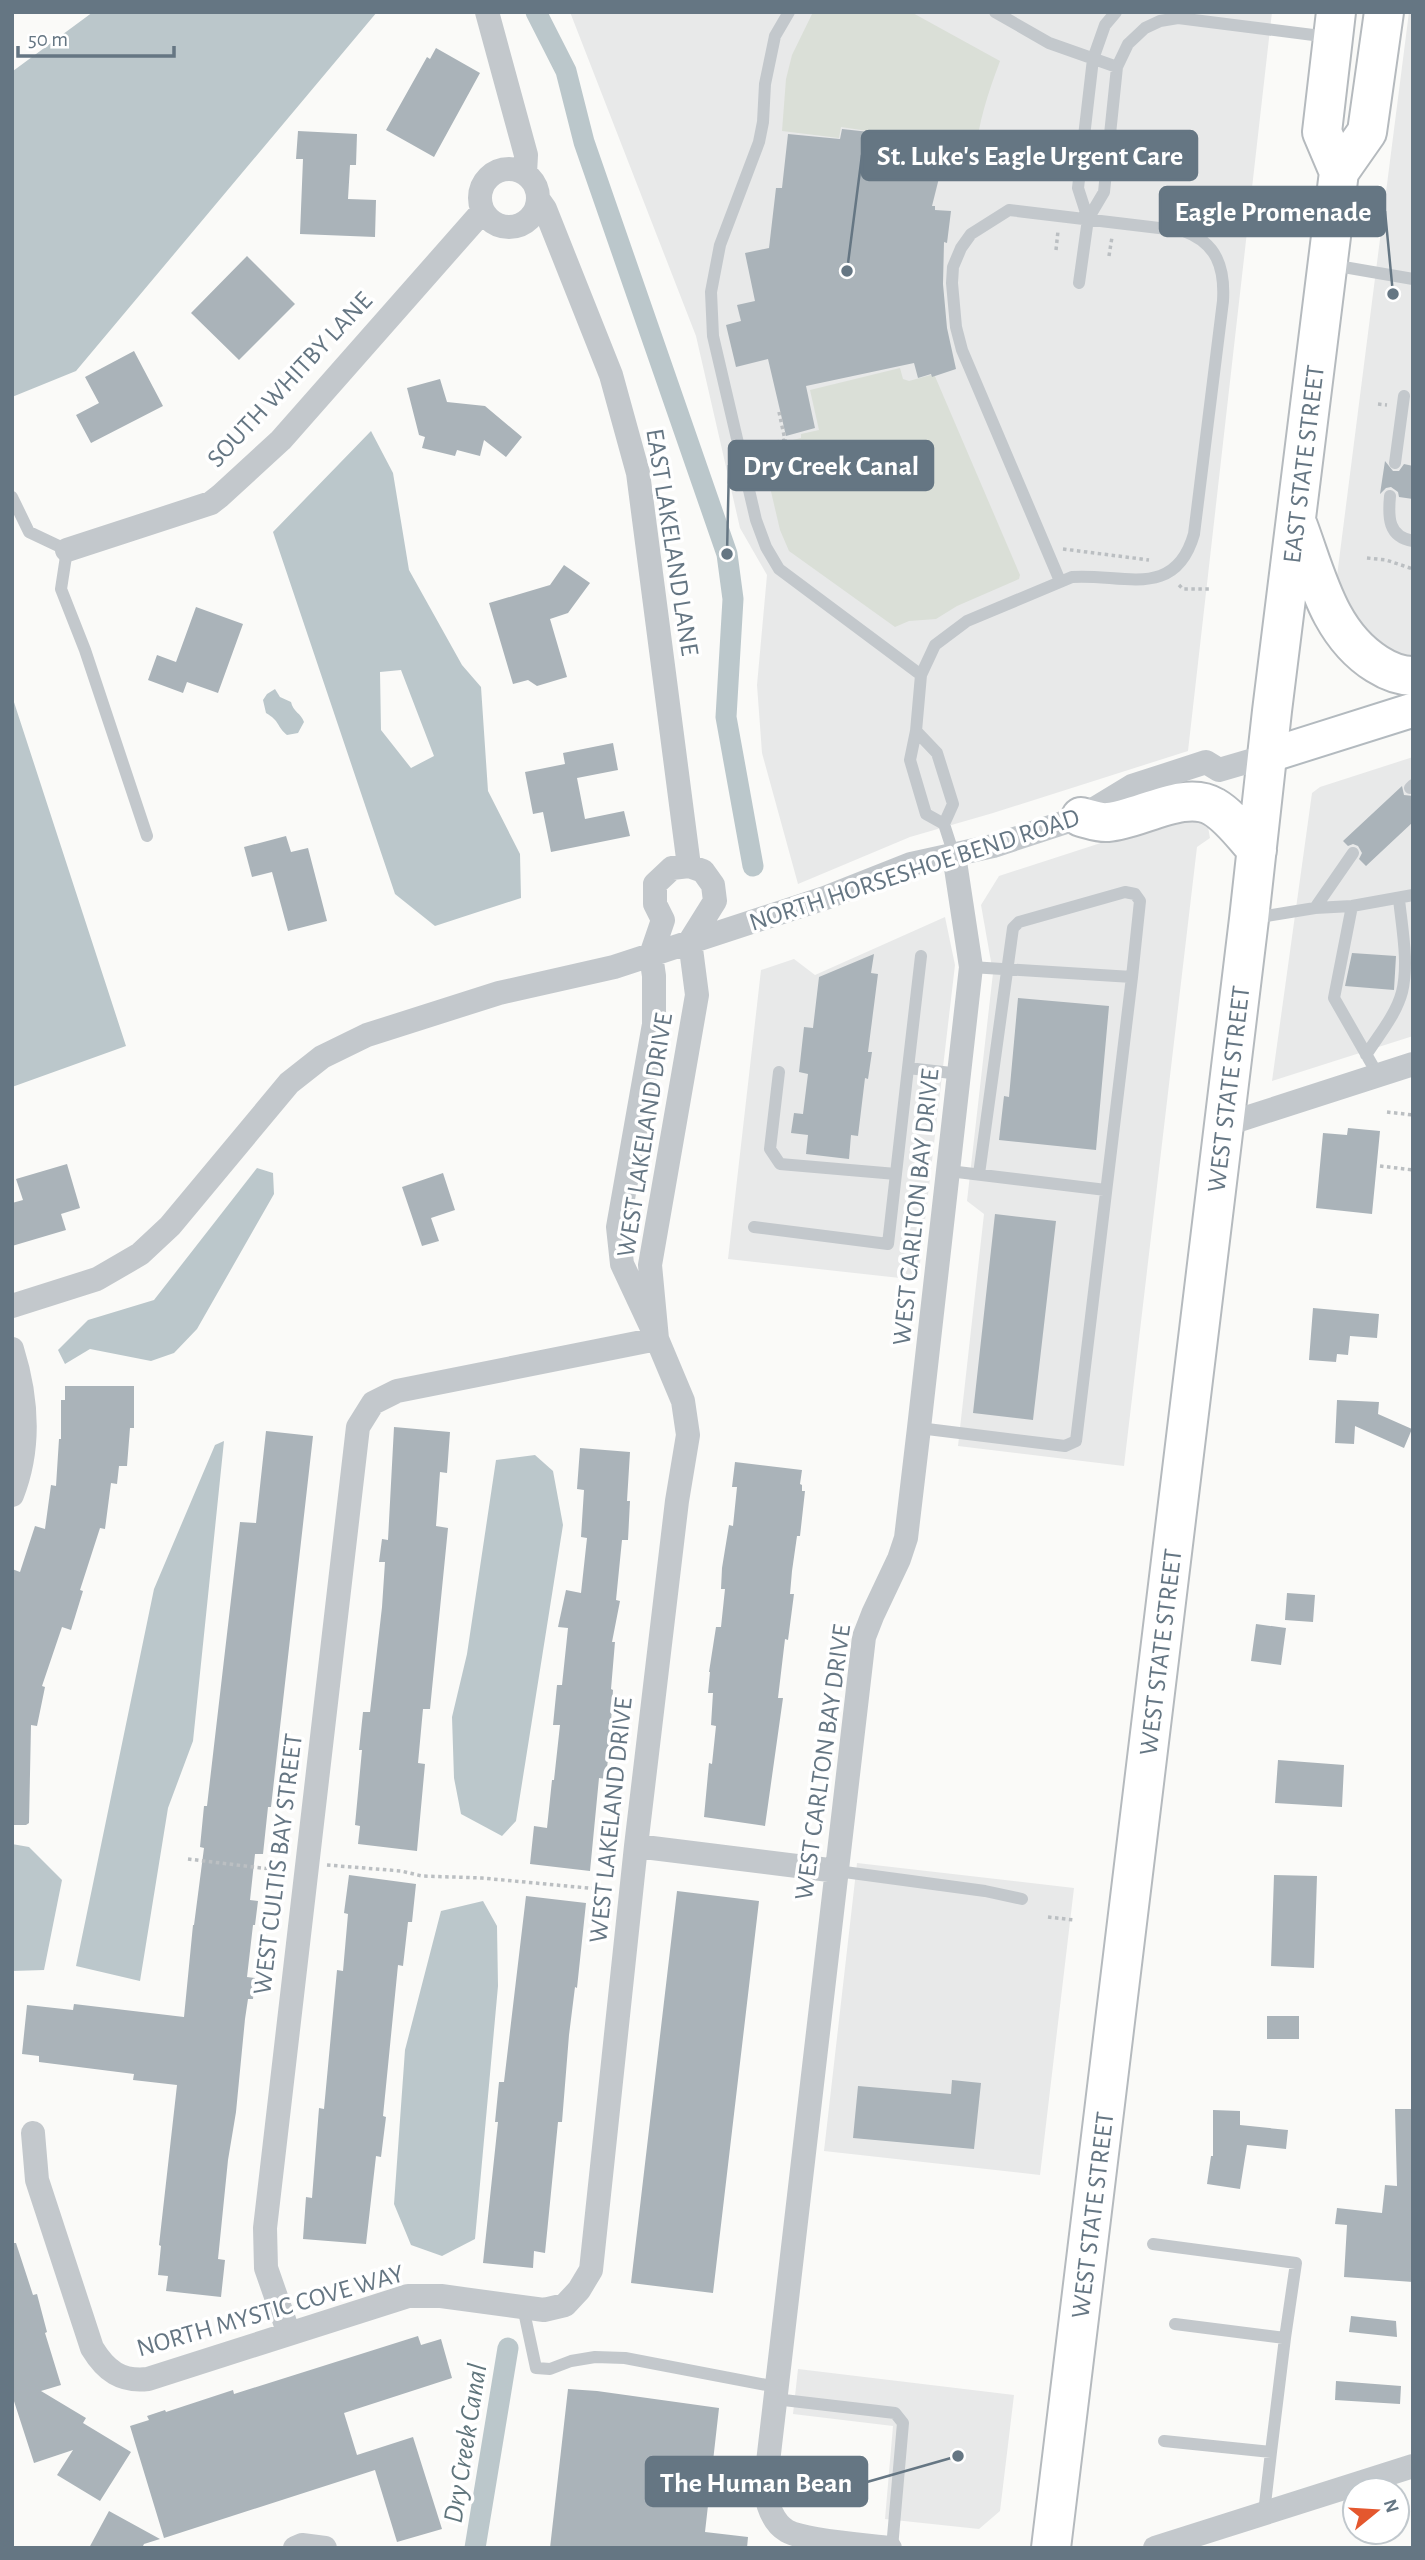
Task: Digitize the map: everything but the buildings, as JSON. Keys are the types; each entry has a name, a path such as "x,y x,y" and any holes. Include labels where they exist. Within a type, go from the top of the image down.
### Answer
{"main road":[{"name":"EAST STATE STREET","path":"1267,756 1328,265 1347,161 1367,132 1384,12"},
{"path":"1337,21 1348,18 1352,37 1345,131 1347,161"},
{"path":"1296,519 1330,612 1343,634 1364,656 1385,669 1413,676"},
{"name":"WEST STATE STREET","path":"1051,2548 1250,919 1267,756"},
{"path":"1081,817 1110,822 1181,802 1199,801 1222,813 1257,850"}],"street":[{"path":"487,12 526,155 525,173"},
{"path":"510,168 525,173 535,184 538,199 534,214 522,225 508,228 493,223 482,212 479,197 483,182 495,172 510,168"},
{"name":"EAST LAKELAND LANE","path":"538,199 545,209 611,375 638,472 690,866"},
{"name":"SOUTH WHITBY LANE","path":"67,550 211,503 220,496 281,440 482,212"},
{"name":"NORTH HORSESHOE BEND ROAD","path":"12,1306 97,1279 140,1254 170,1226 289,1083 322,1056 368,1035 499,993 614,967 825,898 911,864 993,846 1081,817 1132,786 1206,762 1219,770 1413,710"},
{"name":"WEST CARLTON BAY DRIVE","path":"891,2548 802,2536 786,2530 767,2504 765,2488 864,1637 900,1559 906,1538 949,1171 971,967 954,855"},
{"path":"651,955 663,920 654,904 655,884 672,868 690,866 703,871 713,885 715,901 690,941"},
{"name":"WEST LAKELAND DRIVE","path":"657,1339 650,1265 696,995 690,941"},
{"name":"WEST LAKELAND DRIVE","path":"565,2305 579,2290 591,2270 636,1846 677,1501 688,1435 683,1401 622,1264 618,1227 654,1024 651,955"},
{"path":"1224,1125 1372,1065 1413,1064"},
{"name":"WEST CULTIS BAY STREET","path":"289,2334 266,2268 265,2228 358,1427 373,1403 397,1391 657,1339"},
{"path":"12,1349 19,1371 26,1424 24,1455 12,1495"},
{"path":"636,1846 837,1871"},
{"name":"NORTH MYSTIC COVE WAY","path":"33,2133 37,2180 92,2348 102,2365 118,2376 133,2381 148,2379 408,2296 442,2296 544,2310 565,2305"},
{"path":"1155,2548 1413,2466"},
{"path":"295,2548 302,2545 325,2548"}],"lane":[{"path":"789,12 775,36 765,84 759,142 720,245 711,292 713,336 755,520 779,569 921,675"},
{"path":"995,12 1049,43 1117,67"},
{"path":"1088,219 1078,188 1093,59 1105,25 1116,12"},
{"path":"1079,283 1088,219 1104,192 1117,67 1128,44 1144,28 1160,21 1178,18 1337,21"},
{"path":"944,824 926,814 910,760 916,731 921,675 935,645 967,621 1060,581 1087,576 1139,581 1155,578 1168,572 1189,550 1194,534 1223,301 1224,279 1219,263 1200,236 1184,231 1009,210 971,234 961,248 953,267 952,282 956,327 977,389 1060,581"},
{"path":"1328,265 1413,279"},
{"path":"1395,463 1404,396"},
{"path":"1390,496 1388,516 1392,530 1403,539 1413,541"},
{"path":"12,497 29,532 67,550 61,589 85,650 147,836"},
{"path":"916,731 937,753 953,804 944,824 954,855"},
{"path":"1315,908 1353,853"},
{"path":"919,1429 1065,1446 1076,1441 1132,977 1140,901 1135,894 1125,892 1019,922 1013,928 979,1174"},
{"path":"1250,919 1413,895"},
{"path":"1372,1065 1402,992 1405,964 1399,899"},
{"path":"1352,906 1334,998 1372,1065"},
{"path":"754,1227 888,1244 921,956"},
{"path":"971,967 1132,977"},
{"path":"908,1068 960,1074"},
{"path":"779,1073 770,1149 780,1164 896,1174"},
{"path":"949,1171 1106,1190"},
{"path":"837,1871 985,1891 1022,1899"},
{"path":"1153,2244 1296,2263 1264,2513"},
{"path":"523,2307 536,2368 550,2368 595,2357 625,2358 776,2393 895,2413 904,2423 891,2548"},
{"path":"1175,2324 1285,2337"},
{"path":"1164,2441 1271,2452"}],"path":[{"path":"1056,250 1058,227"},
{"path":"1110,256 1112,234"},
{"path":"1378,404 1390,405"},
{"path":"755,447 785,440 779,412"},
{"path":"1057,548 1162,562"},
{"path":"1367,558 1386,560 1413,569"},
{"path":"1173,580 1183,589 1210,589"},
{"path":"1387,1112 1413,1115"},
{"path":"1380,1166 1413,1170"},
{"path":"188,1859 288,1871"},
{"path":"325,1864 401,1871 422,1876 482,1878 617,1891"},
{"path":"1048,1917 1074,1920"}],"shaded area":[{"path":"93,12 377,12 76,371 12,397 13,71"},
{"path":"570,12 1272,12 1188,751 910,837 798,884 762,753 757,685 767,575 740,528 696,336"},
{"path":"813,12 911,12 1000,61 984,108 975,158 922,138 919,147 888,143 888,134 841,127 839,138 782,131 786,79 792,55"},
{"path":"1409,12 1413,12 1413,664 1390,660 1352,624 1337,576"},
{"path":"900,368 903,379 909,381 934,374 1020,575 1019,579 957,606 936,619 909,621 895,627 789,551 780,530 762,453 764,447 801,438 801,434 819,430 810,390"},
{"path":"371,431 393,473 409,570 462,665 481,687 488,791 520,854 521,898 435,926 395,894 273,532","holes":["401,670 434,756 411,768 381,730 380,672"]},
{"path":"275,689 280,697 291,702 303,719 298,733 287,735 266,713 263,700"},
{"path":"12,696 126,1046 12,1087"},
{"path":"1413,757 1413,1036 1272,1081 1312,793 1320,787"},
{"path":"1187,815 1207,821 1210,838 1197,847 1124,1466 958,1446 984,1214 967,1201 993,973 981,905 999,876"},
{"path":"945,917 955,965 918,1280 728,1259 761,970 794,959 815,975"},
{"path":"257,1168 273,1173 274,1194 197,1329 174,1353 151,1361 90,1349 65,1364 58,1350 88,1320 154,1300"},
{"path":"224,1441 193,1741 168,1808 140,1981 76,1966 154,1589 215,1445"},
{"path":"535,1455 553,1471 563,1525 516,1821 502,1836 461,1814 454,1778 452,1717 467,1654 496,1460"},
{"path":"12,1844 29,1847 62,1880 44,1970 12,1971"},
{"path":"857,1863 1074,1888 1040,2175 824,2151"},
{"path":"483,1901 497,1926 498,1986 475,2239 442,2256 411,2245 394,2204 405,2050 441,1911"},
{"path":"798,2369 1014,2395 1000,2511 979,2529 885,2519 893,2426 793,2414"}],"waterway":[{"name":"Dry Creek Canal","path":"536,12 566,71 584,142 727,554 733,599 726,717 753,866"},
{"name":"Dry Creek Canal","path":"475,2548 508,2348"}],"place":[{"name":"St. Luke's Eagle Urgent Care","path":"847,271"},
{"name":"Eagle Promenade","path":"1393,294"},
{"name":"Dry Creek Canal","path":"727,554"},
{"name":"The Human Bean","path":"958,2456"}]}
